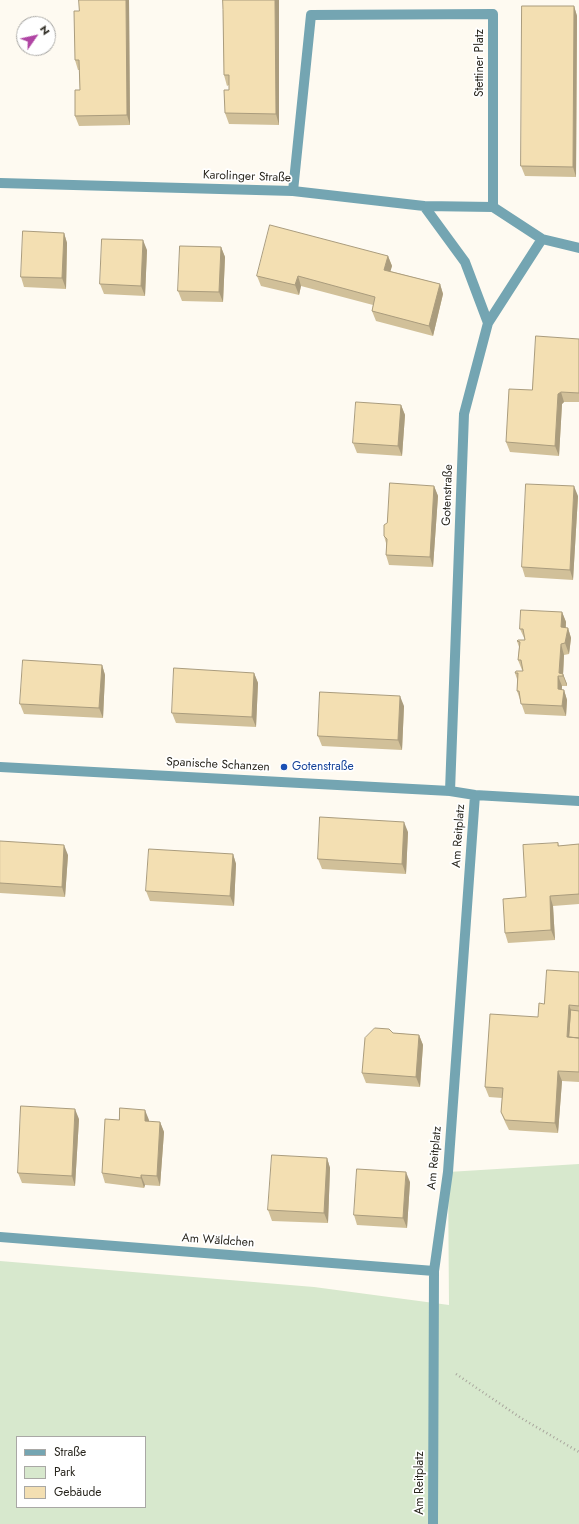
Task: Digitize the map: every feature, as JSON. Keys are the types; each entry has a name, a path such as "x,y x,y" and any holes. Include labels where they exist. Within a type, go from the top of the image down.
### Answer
{"street":[{"name":"Stettiner Platz","path":"294,191 311,15 493,14 493,208"},
{"name":"Karolinger Straße","path":"0,183 294,191 424,206 493,208"},
{"path":"424,206 465,262 488,323"},
{"path":"493,208 542,239 579,248"},
{"name":"Gotenstraße","path":"450,791 464,414 488,323 542,239"},
{"name":"Spanische Schanzen","path":"0,767 450,791 476,795 579,801"},
{"name":"Am Reitplatz","path":"433,1524 434,1271 448,1172 476,795"},
{"name":"Am Wäldchen","path":"0,1237 434,1271"}],"path":[{"path":"433,1359 521,1418 579,1452"}],"green space":[{"path":"579,1164 579,1524 0,1524 0,1261 314,1287 449,1305 448,1172"}],"building":[{"path":"79,0 126,0 127,115 75,116 75,90 80,90 79,60 75,60 74,11 79,11"},
{"path":"223,0 275,0 276,114 225,113 224,90 229,90 229,75 224,75"},
{"path":"522,6 574,6 573,167 521,166"},
{"path":"270,225 388,256 384,270 440,284 429,326 372,311 375,297 298,276 295,285 257,276"},
{"path":"23,231 64,233 62,278 21,277"},
{"path":"102,239 143,240 141,286 100,284"},
{"path":"180,246 221,247 219,292 178,291"},
{"path":"536,336 579,339 579,393 561,392 558,394 555,446 506,442 509,389 532,390"},
{"path":"356,402 401,405 398,446 353,443"},
{"path":"390,483 434,486 430,557 386,555 387,539 384,536 384,525 387,523"},
{"path":"526,484 574,486 570,570 522,567"},
{"path":"521,610 562,612 561,627 568,628 565,643 561,644 559,673 563,674 563,676 558,676 558,689 564,690 562,706 521,704 519,691 517,691 518,673 515,673 516,671 523,671 521,660 518,660 520,642 517,641 525,640 523,629 520,629"},
{"path":"23,660 102,665 99,708 20,704"},
{"path":"174,668 254,673 252,717 172,713"},
{"path":"320,692 400,696 398,740 318,736"},
{"path":"320,817 404,822 402,864 318,859"},
{"path":"0,841 64,845 62,887 0,883"},
{"path":"558,843 558,846 579,844 579,894 550,896 551,930 505,933 503,899 526,897 523,845"},
{"path":"149,849 233,854 230,896 146,891"},
{"path":"547,970 579,972 579,1006 569,1005 567,1037 579,1038 579,1072 558,1071 555,1123 505,1120 501,1112 503,1088 485,1087 490,1014 538,1017 539,1003 544,1004"},
{"path":"571,1010 579,1011 579,1038 569,1037"},
{"path":"375,1028 389,1029 393,1033 419,1035 416,1077 362,1073 365,1038"},
{"path":"21,1106 75,1109 72,1176 18,1173"},
{"path":"120,1108 145,1110 145,1121 160,1122 157,1176 141,1175 141,1178 102,1173 105,1119 119,1120"},
{"path":"272,1155 327,1158 324,1213 268,1210"},
{"path":"357,1169 406,1172 403,1218 354,1215"}],"place":[{"name":"Gotenstraße","path":"284,767"}]}
